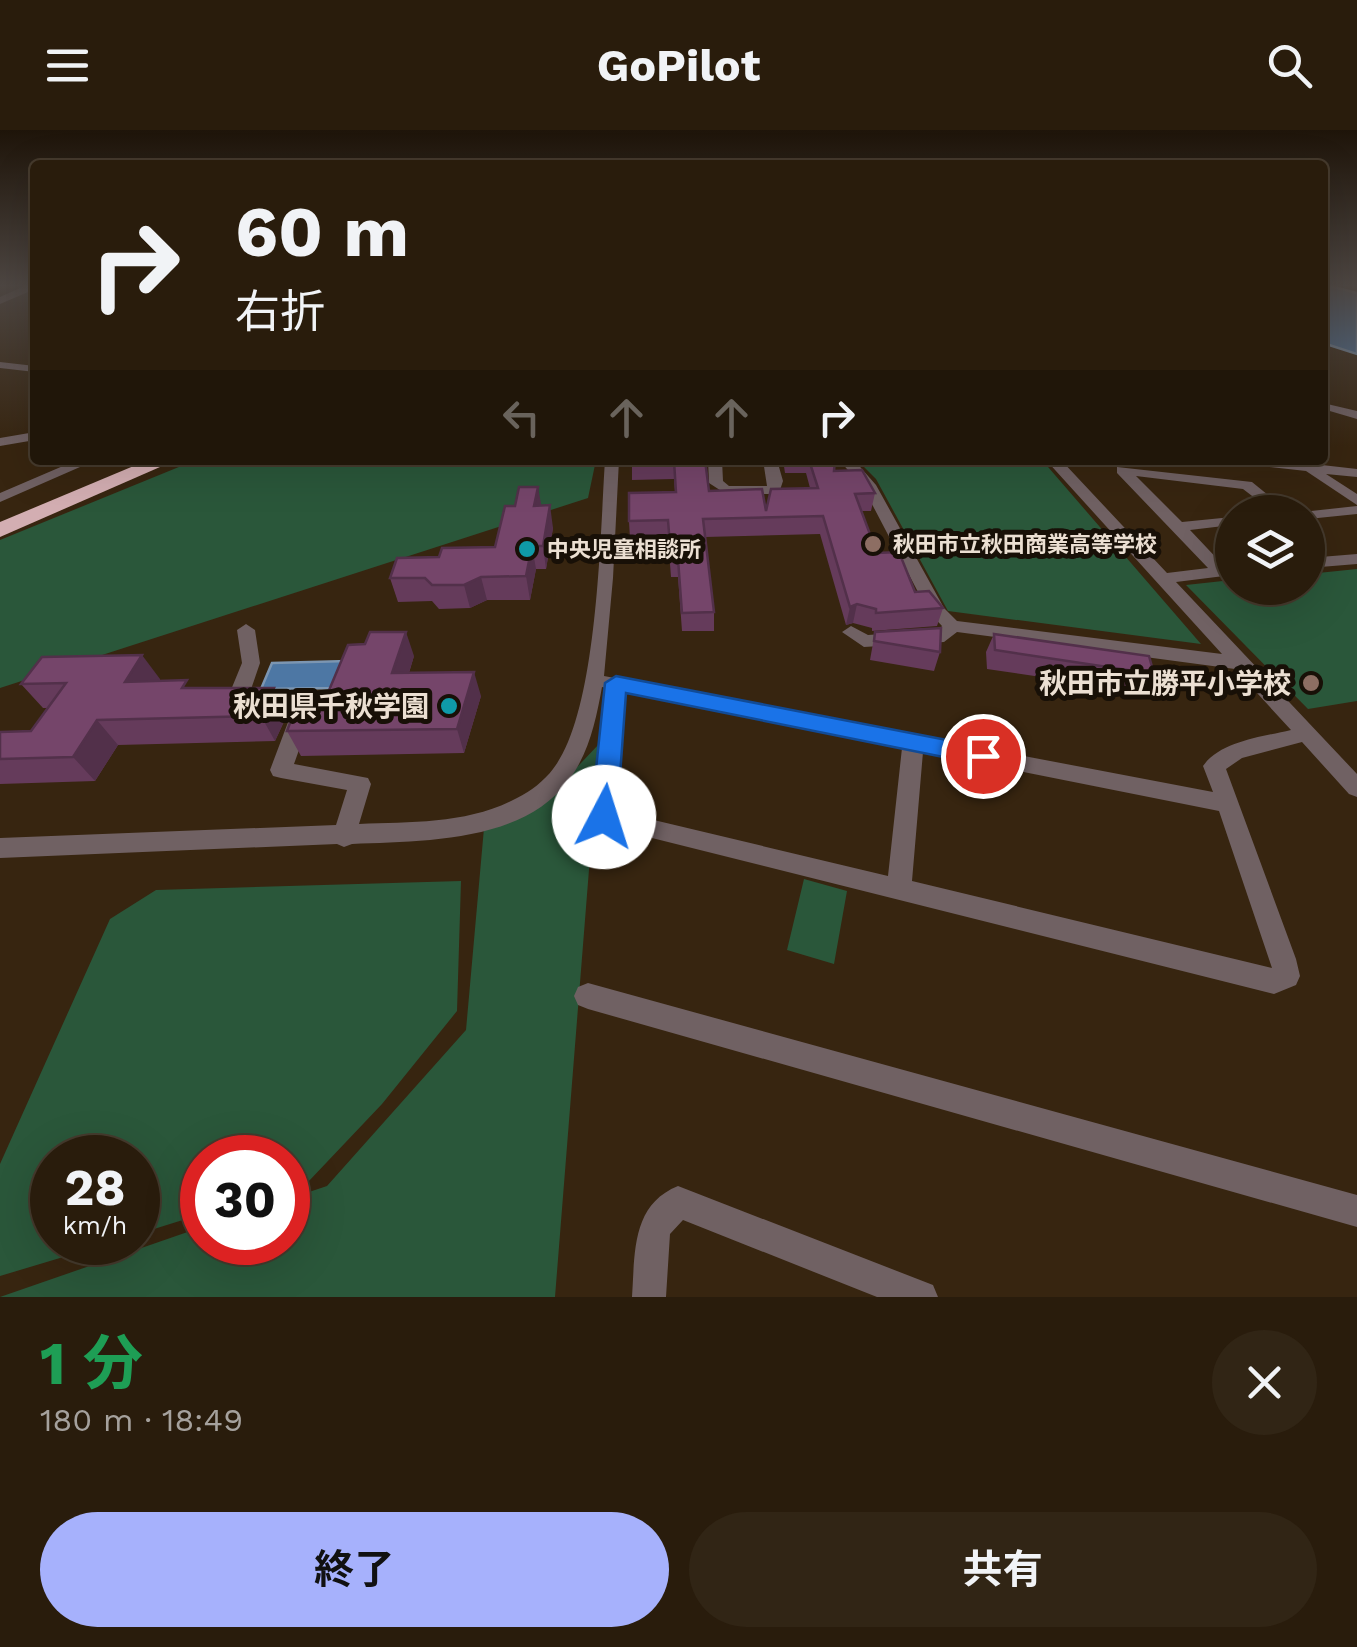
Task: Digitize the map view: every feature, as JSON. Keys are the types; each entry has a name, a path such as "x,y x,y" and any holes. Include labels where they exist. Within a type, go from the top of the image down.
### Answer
{"highway":[{"path":"0,516 131,465"},
{"path":"0,530 154,465"}],"street":[{"path":"0,365 30,368"},
{"path":"1328,406 1357,414"},
{"path":"0,442 30,437"},
{"path":"0,498 77,465"},
{"path":"612,465 604,817 1274,981 1286,976 1283,960 1214,766 1225,756 1305,734"},
{"path":"714,465 716,483 726,490 773,490 776,480 772,465"},
{"path":"851,465 869,484 937,611 952,626 1239,663"},
{"path":"1058,465 1357,788"},
{"path":"1307,465 1357,500"},
{"path":"1312,465 1357,473"},
{"path":"1215,560 1122,470 1247,485 1260,495"},
{"path":"1325,513 1357,510"},
{"path":"1178,527 1215,523"},
{"path":"1325,562 1357,559"},
{"path":"1161,579 1215,572"},
{"path":"852,632 864,642 944,636 952,626"},
{"path":"246,630 251,663 236,702 306,702 281,770 360,784 344,837"},
{"path":"606,682 1228,804"},
{"path":"0,848 344,837 448,830 489,821 526,805 561,776 581,744 606,682"},
{"path":"899,892 913,742"},
{"path":"588,996 1357,1211"},
{"path":"649,1297 654,1227 678,1202 920,1297"}],"green space":[{"path":"184,465 595,465 588,498 0,688 0,540"},
{"path":"862,465 1046,465 1201,644 948,611 876,479"},
{"name":"秋田市立勝平小学校","path":"1357,569 1357,701 1308,709 1186,585 1215,582 1215,605 1325,605 1325,572"},
{"path":"599,744 555,1297 0,1297 92,1265 160,1265 160,1242 180,1235 180,1265 310,1265 310,1192 327,1186 466,1030 484,828 545,801"},
{"path":"804,879 847,891 834,964 787,950"},
{"path":"461,881 457,1011 382,1104 310,1180 310,1135 180,1135 180,1221 160,1227 160,1135 30,1135 30,1265 37,1265 0,1276 0,1164 110,919 156,890"}],"water":[{"path":"1328,338 1357,338 1357,354 1328,345"},
{"path":"347,661 337,688 261,689 272,663"}],"building":[{"path":"674,465 706,465 709,491 762,489 766,511 771,489 818,488 811,465 835,465 834,471 862,470 875,493 855,494 877,553 899,552 915,592 929,591 943,608 876,613 876,609 857,604 850,607 823,516 703,519 714,612 682,613 678,559 671,559 668,520 629,521 629,493 676,492"},
{"path":"519,487 538,487 534,506 550,505 543,546 532,546 526,576 481,577 464,585 432,585 425,578 390,578 397,558 439,557 442,548 495,547 505,506 515,506"},
{"path":"941,628 940,652 874,641 875,632"},
{"path":"370,632 406,632 392,673 474,672 457,729 287,731 296,707 322,707 348,645 365,644"},
{"path":"994,634 1149,656 1154,674 995,650"},
{"path":"142,655 125,682 187,680 182,688 274,688 261,716 97,720 73,757 0,759 0,732 31,731 66,683 21,684 42,657"}],"place":[{"name":"秋田市立秋田商業高等学校","path":"873,544"},
{"name":"中央児童相談所","path":"527,549"},
{"name":"秋田市立勝平小学校","path":"1311,683"},
{"name":"秋田県千秋学園","path":"449,706"}],"route":[{"path":"604,817 616,683 983,756"}]}
